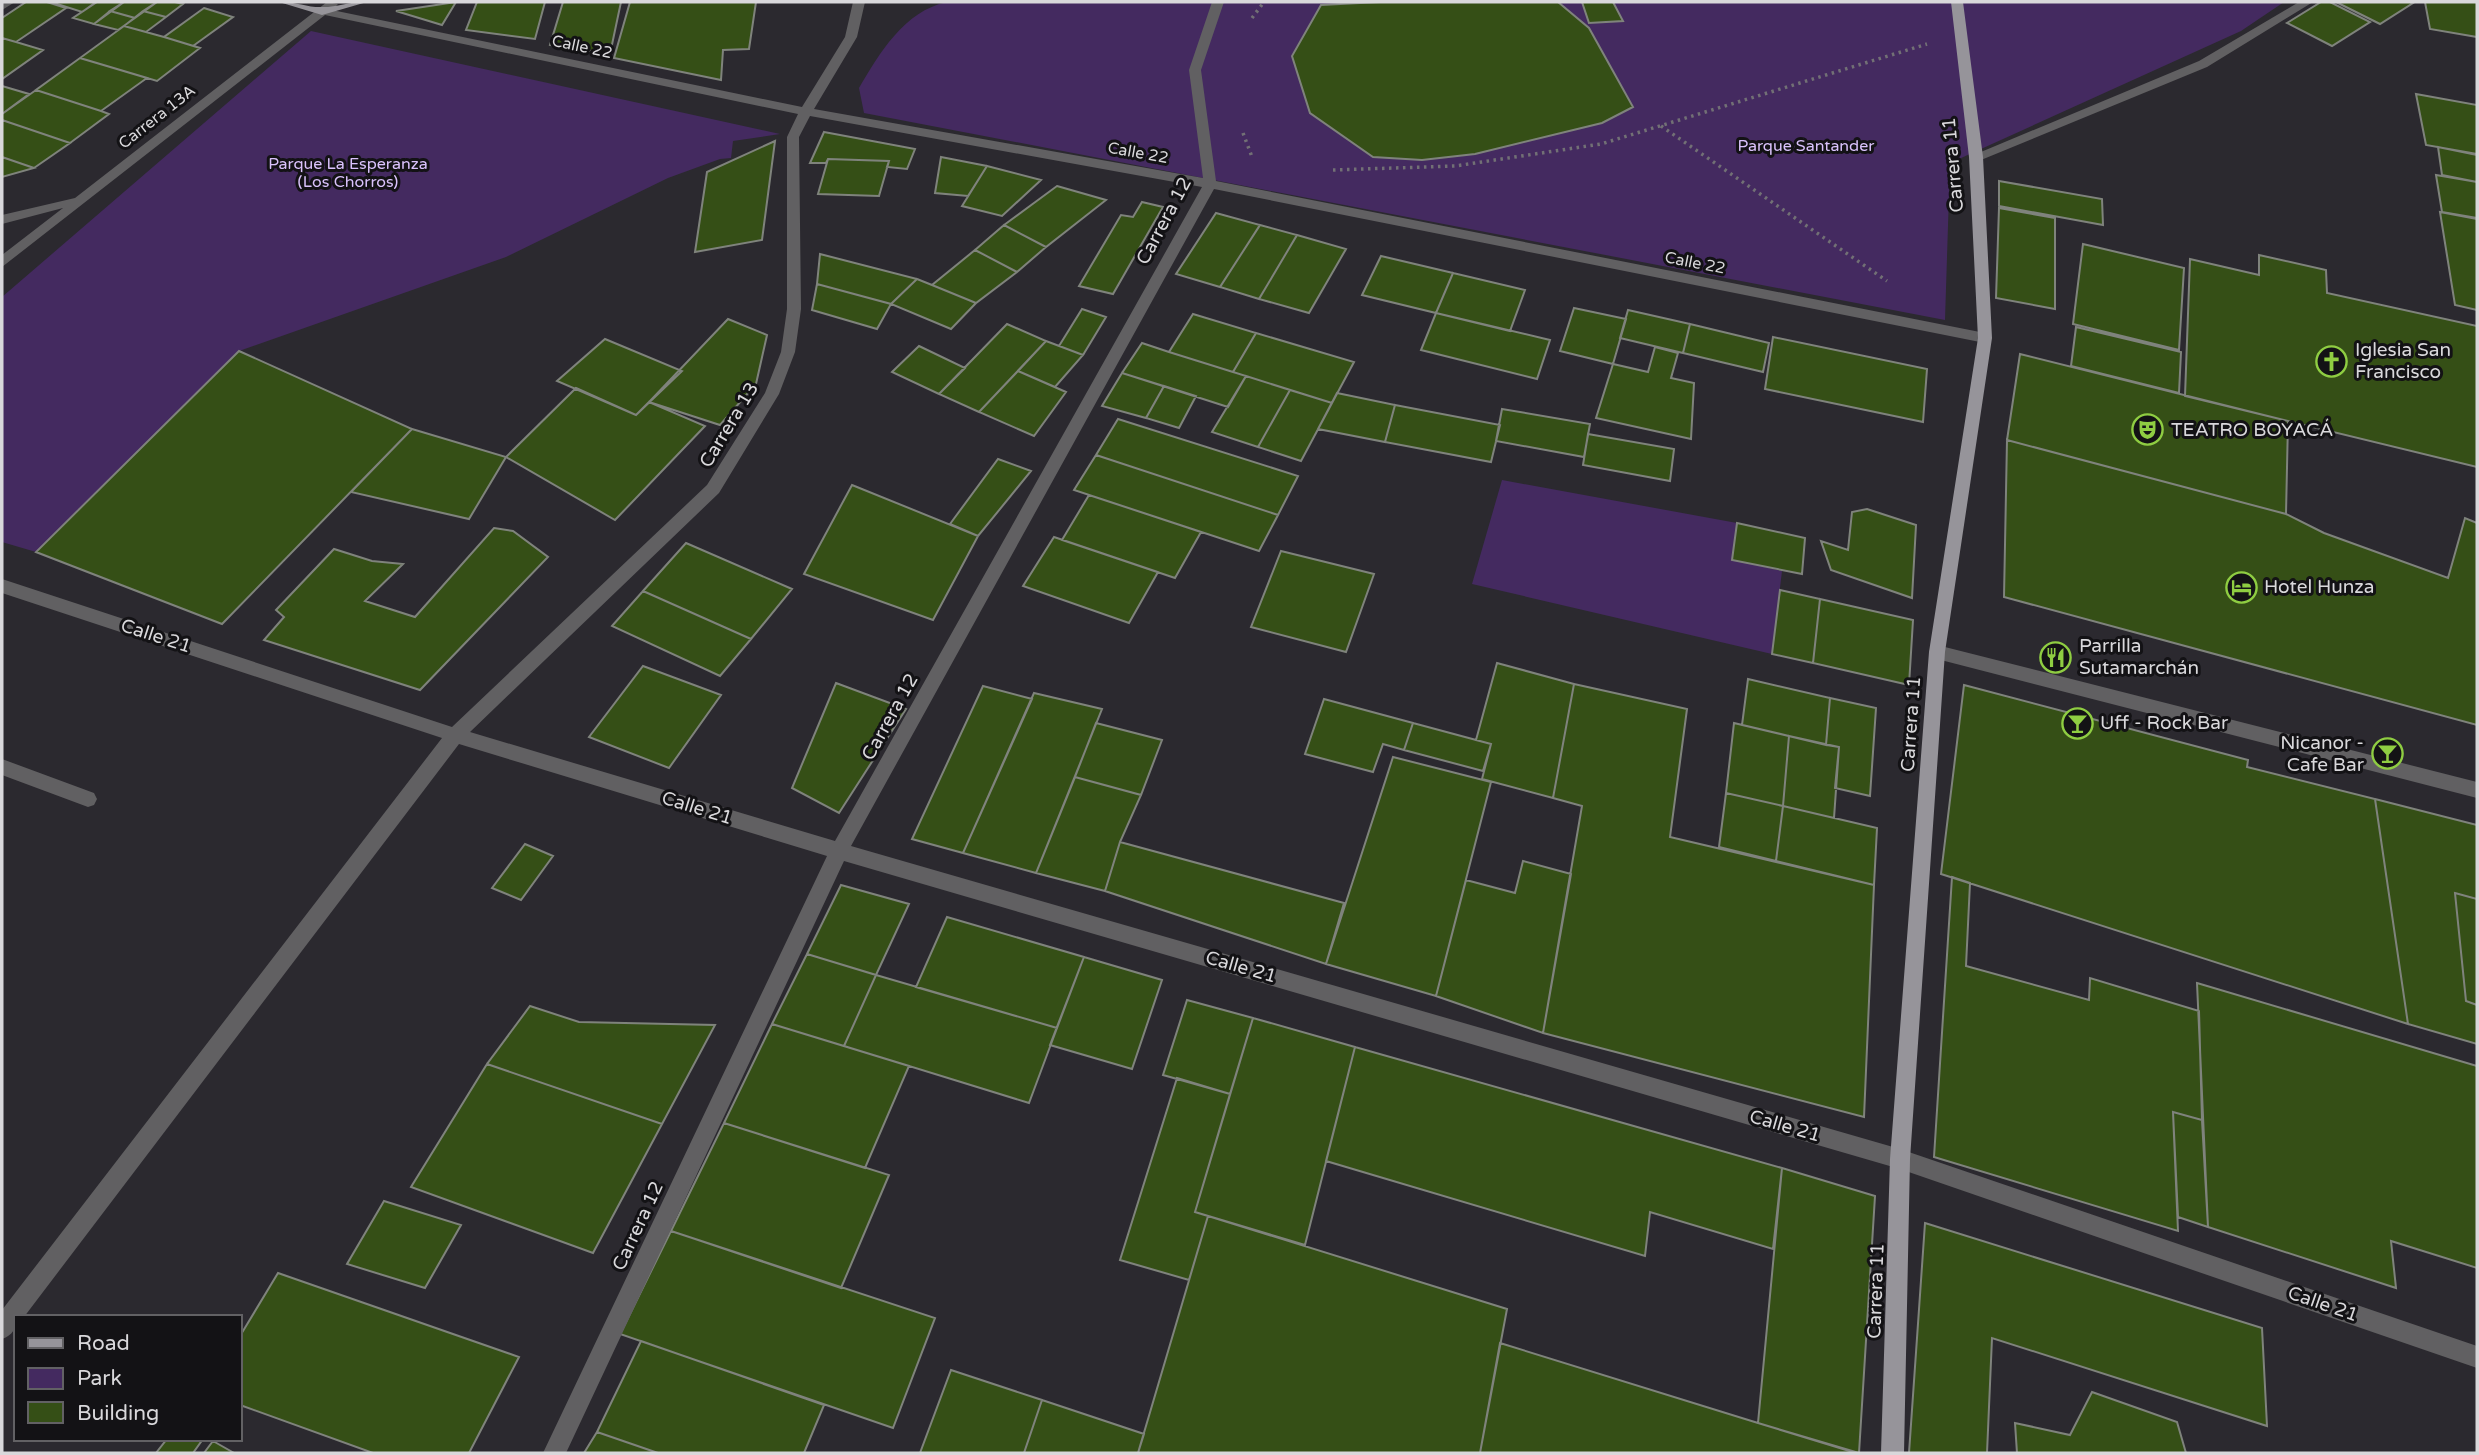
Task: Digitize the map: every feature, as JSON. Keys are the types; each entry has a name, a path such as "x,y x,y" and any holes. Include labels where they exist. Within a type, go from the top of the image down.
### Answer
{"main road":[{"name":"Calle 22","path":"285,2 322,11"},
{"path":"322,11 361,2"},
{"name":"Carrera 11","path":"1892,1453 1900,1159 1937,652 1985,338 1976,157 1957,2"}],"street":[{"path":"2,6 9,2"},
{"name":"Carrera 13A","path":"2,262 334,2"},
{"name":"Carrera 13","path":"2,1328 455,735 713,489 772,394 788,352 794,309 793,137 804,111 832,72 859,14 859,2"},
{"name":"Carrera 12","path":"554,1453 839,851 1210,184 1195,70 1218,2"},
{"path":"1976,157 2203,64 2307,2"},
{"name":"Calle 22","path":"322,11 804,111 1210,184 1985,338"},
{"path":"2,219 78,200"},
{"name":"Calle 21","path":"2,586 455,735 839,851 1900,1159 2477,1357"},
{"path":"1937,652 2477,790"},
{"path":"2,767 88,799"}],"path":[{"path":"1250,22 1264,2"},
{"path":"1320,170 1455,166 1601,144 1960,34"},
{"path":"1660,125 1898,288"},
{"path":"1242,129 1255,165"}],"green space":[{"name":"Parque Santander","path":"947,2 2284,2 2241,31 1950,163 1945,320 864,113 859,88 884,48 918,14"},
{"name":"Parque La Esperanza (Los Chorros)","path":"311,31 780,134 733,141 731,158 720,159 668,178 506,257 239,351 36,552 2,542 2,297"},
{"path":"1502,480 1737,523 1733,560 1782,571 1772,654 1472,584"}],"building":[{"path":"26,2 47,2 66,8 16,42 2,38 2,18"},
{"path":"51,2 96,2 82,12"},
{"path":"97,2 124,2 94,24 73,18"},
{"path":"124,2 157,2 135,18 110,11"},
{"path":"157,2 183,4 166,17 143,11"},
{"path":"456,2 442,25 396,11"},
{"path":"477,2 545,2 535,39 466,30"},
{"path":"563,2 621,2 610,54 550,45"},
{"path":"630,2 756,2 749,49 723,50 721,80 614,58"},
{"path":"1380,2 1558,2 1589,28 1633,107 1602,123 1475,154 1422,160 1373,157 1310,113 1292,56 1321,5"},
{"path":"1582,2 1613,2 1623,21 1589,23"},
{"path":"2321,2 2330,2 2370,22 2332,46 2287,23"},
{"path":"2336,2 2410,2 2413,3 2380,24"},
{"path":"2425,2 2477,2 2477,37 2430,29"},
{"path":"204,8 233,17 193,46 164,37"},
{"path":"110,11 135,18 118,30 94,24"},
{"path":"143,11 166,17 146,32 124,26"},
{"path":"124,26 200,48 157,81 80,58"},
{"path":"2,38 16,42 43,50 2,79"},
{"path":"80,58 147,78 101,111 36,90"},
{"path":"2,86 29,94 2,114"},
{"path":"36,90 109,114 70,143 2,120 2,114"},
{"path":"2416,94 2477,105 2477,154 2426,145"},
{"path":"2,120 70,143 34,168 2,157"},
{"path":"824,132 915,149 907,169 887,167 889,161 828,159 826,163 810,163"},
{"path":"775,141 762,240 695,252 707,172"},
{"path":"2438,147 2477,155 2477,182 2442,175"},
{"path":"2,157 34,168 2,177"},
{"path":"941,157 987,166 968,196 935,193"},
{"path":"828,159 889,161 879,196 818,194"},
{"path":"987,166 1041,180 1002,216 962,206"},
{"path":"2436,175 2477,182 2477,218 2442,212"},
{"path":"1999,181 2102,199 2103,225 1999,206"},
{"path":"1057,186 1106,200 1046,247 1004,225"},
{"path":"1142,202 1163,207 1113,294 1079,286 1121,215 1133,217"},
{"path":"1999,208 2055,218 2055,309 1996,298"},
{"path":"2440,212 2477,219 2477,310 2455,305"},
{"path":"1216,213 1260,225 1220,287 1176,274"},
{"path":"1004,225 1046,247 1017,272 975,250"},
{"path":"1260,225 1297,235 1259,299 1220,287"},
{"path":"1297,235 1346,249 1309,313 1259,299"},
{"path":"2083,244 2184,268 2179,350 2073,324"},
{"path":"975,250 1017,272 976,303 932,285"},
{"path":"820,254 917,279 891,304 817,284"},
{"name":"Iglesia San Francisco","path":"2259,255 2326,270 2327,293 2477,326 2477,467 2185,396 2190,259 2259,275"},
{"path":"1381,256 1453,273 1436,313 1362,295"},
{"path":"1453,273 1525,290 1510,331 1436,313"},
{"path":"917,279 976,303 951,329 891,304"},
{"path":"817,284 891,304 877,329 812,310"},
{"path":"1574,308 1626,319 1613,364 1560,351"},
{"path":"1082,309 1106,317 1083,355 1059,346"},
{"path":"1628,310 1690,324 1683,353 1620,338"},
{"path":"1436,313 1550,340 1537,379 1421,350"},
{"path":"1193,314 1256,333 1233,372 1169,352"},
{"path":"728,319 767,335 756,384 720,425 649,402"},
{"path":"1007,324 1046,341 979,412 939,394"},
{"path":"1690,324 1769,343 1763,372 1683,353"},
{"path":"2076,327 2181,352 2179,393 2071,366"},
{"path":"1256,333 1354,362 1332,403 1233,372"},
{"path":"1773,337 1927,369 1923,422 1765,389"},
{"path":"605,339 682,371 636,415 557,381"},
{"path":"1046,341 1083,355 1055,387 1018,371"},
{"path":"1142,343 1246,376 1228,407 1122,373"},
{"path":"919,346 965,368 939,394 892,372"},
{"path":"1655,347 1678,353 1671,378 1694,383 1691,439 1596,418 1613,364 1648,372"},
{"path":"239,351 412,429 222,624 36,552"},
{"name":"TEATRO BOYACÁ","path":"2020,354 2288,421 2286,514 2007,440"},
{"path":"1018,371 1066,392 1034,436 979,412"},
{"path":"1122,373 1164,386 1146,418 1102,406"},
{"path":"1246,376 1290,390 1258,447 1212,432"},
{"path":"1164,386 1196,396 1179,428 1146,418"},
{"path":"576,388 636,415 649,402 705,426 615,520 506,457"},
{"path":"1290,390 1332,403 1301,461 1258,447"},
{"path":"1337,393 1395,405 1385,442 1318,429"},
{"path":"1395,405 1500,425 1491,462 1385,442"},
{"path":"1502,409 1590,424 1584,457 1496,441"},
{"path":"1118,419 1298,476 1278,515 1096,455"},
{"path":"412,429 506,457 469,519 351,492"},
{"path":"1588,434 1674,449 1670,481 1583,465"},
{"name":"Hotel Hunza","path":"2007,440 2286,514 2324,533 2448,578 2465,518 2477,523 2477,725 2004,597"},
{"path":"1096,455 1278,515 1259,551 1074,490"},
{"path":"998,459 1031,471 978,536 950,524"},
{"path":"852,485 978,536 933,620 804,574"},
{"path":"1089,495 1201,532 1175,578 1062,540"},
{"path":"1867,509 1916,525 1912,598 1831,570 1821,541 1848,550 1852,512"},
{"path":"1737,523 1805,538 1802,574 1732,560"},
{"path":"494,528 513,531 548,557 420,690 264,640 284,617 276,610 334,549 372,561 403,564 365,601 415,617"},
{"path":"1054,537 1158,572 1129,623 1023,586"},
{"path":"686,543 792,589 751,639 643,591"},
{"path":"1281,551 1374,574 1346,652 1251,627"},
{"path":"1780,590 1820,599 1813,663 1772,654"},
{"path":"643,591 751,639 720,676 612,626"},
{"path":"1820,599 1913,620 1909,685 1813,663"},
{"path":"1497,663 1574,684 1553,798 1482,779 1491,744 1476,740"},
{"path":"643,666 721,695 669,768 589,737"},
{"path":"1748,679 1830,698 1826,745 1742,725"},
{"path":"836,683 906,709 839,813 792,788"},
{"path":"1574,684 1687,709 1670,837 1874,885 1864,1117 1543,1033 1582,806 1553,798"},
{"path":"1964,685 2248,760 2247,767 2375,799 2408,1024 1941,874"},
{"path":"983,686 1032,699 963,853 912,839"},
{"path":"1034,693 1102,709 1036,873 963,853"},
{"path":"1830,698 1876,708 1870,796 1835,788 1839,747 1826,745"},
{"path":"1324,699 1413,723 1404,750 1383,744 1373,772 1305,754"},
{"path":"1096,723 1162,740 1141,795 1075,777"},
{"path":"1413,723 1491,744 1483,771 1404,750"},
{"path":"1734,723 1789,736 1783,806 1726,793"},
{"path":"1789,736 1839,747 1834,818 1783,806"},
{"path":"1393,757 1491,782 1436,996 1326,964"},
{"path":"1075,777 1141,795 1120,842 1105,891 1036,873"},
{"path":"1726,793 1783,806 1776,861 1719,847"},
{"path":"2375,799 2477,825 2477,1044 2408,1024"},
{"path":"1783,806 1877,828 1874,885 1776,861"},
{"path":"1120,842 1344,903 1326,964 1105,891"},
{"path":"525,844 553,856 521,900 492,888"},
{"path":"1523,861 1571,874 1543,1033 1436,996 1466,880 1515,893"},
{"path":"1952,877 1970,883 1966,966 2089,1000 2090,978 2199,1011 2202,1120 2173,1112 2178,1231 1934,1157"},
{"path":"841,885 909,904 876,975 807,954"},
{"path":"2455,893 2477,899 2477,1005 2466,1001"},
{"path":"947,917 1084,957 1057,1028 916,987"},
{"path":"807,954 876,975 844,1046 772,1024"},
{"path":"1084,957 1162,980 1132,1069 1050,1045"},
{"path":"876,975 1057,1028 1029,1103 844,1046"},
{"path":"2197,983 2477,1066 2477,1268 2391,1241 2396,1288 2208,1227"},
{"path":"1187,1000 1253,1018 1230,1094 1163,1075"},
{"path":"530,1006 579,1022 715,1025 662,1124 487,1064"},
{"path":"1253,1018 1355,1047 1305,1245 1195,1212"},
{"path":"772,1024 909,1066 865,1168 724,1123"},
{"path":"1355,1047 1782,1168 1773,1249 1650,1212 1645,1256 1326,1161"},
{"path":"487,1064 662,1124 593,1253 411,1187"},
{"path":"1177,1078 1230,1094 1195,1212 1208,1216 1189,1280 1120,1260"},
{"path":"2173,1112 2202,1120 2208,1227 2178,1217"},
{"path":"724,1123 889,1175 841,1288 671,1231"},
{"path":"1782,1168 1875,1196 1859,1453 1758,1423"},
{"path":"384,1201 461,1225 425,1288 347,1264"},
{"path":"1208,1216 1507,1309 1480,1453 1138,1453"},
{"path":"1925,1223 2262,1328 2267,1426 1992,1338 1987,1453 1909,1453"},
{"path":"671,1231 935,1318 893,1428 620,1334"},
{"path":"278,1273 519,1357 469,1453 373,1453 242,1406 242,1333"},
{"path":"641,1341 824,1405 804,1453 658,1453 597,1432"},
{"path":"1500,1343 1758,1423 1856,1453 1480,1453"},
{"path":"951,1370 1042,1400 1024,1453 920,1453"},
{"path":"2092,1392 2177,1422 2186,1453 2017,1453 2015,1423 2070,1435"},
{"path":"1042,1400 1144,1434 1138,1453 1024,1453"},
{"path":"597,1432 658,1453 584,1453"},
{"path":"165,1441 202,1441 193,1453 156,1453"},
{"path":"213,1441 234,1453 204,1453"}],"place":[{"name":"Iglesia San Francisco","path":"2332,361"},
{"name":"TEATRO BOYACÁ","path":"2148,430"},
{"name":"Hotel Hunza","path":"2241,587"},
{"name":"Parrilla Sutamarchán","path":"2056,657"},
{"name":"Uff - Rock Bar","path":"2077,723"},
{"name":"Nicanor - Cafe Bar","path":"2387,754"}]}
